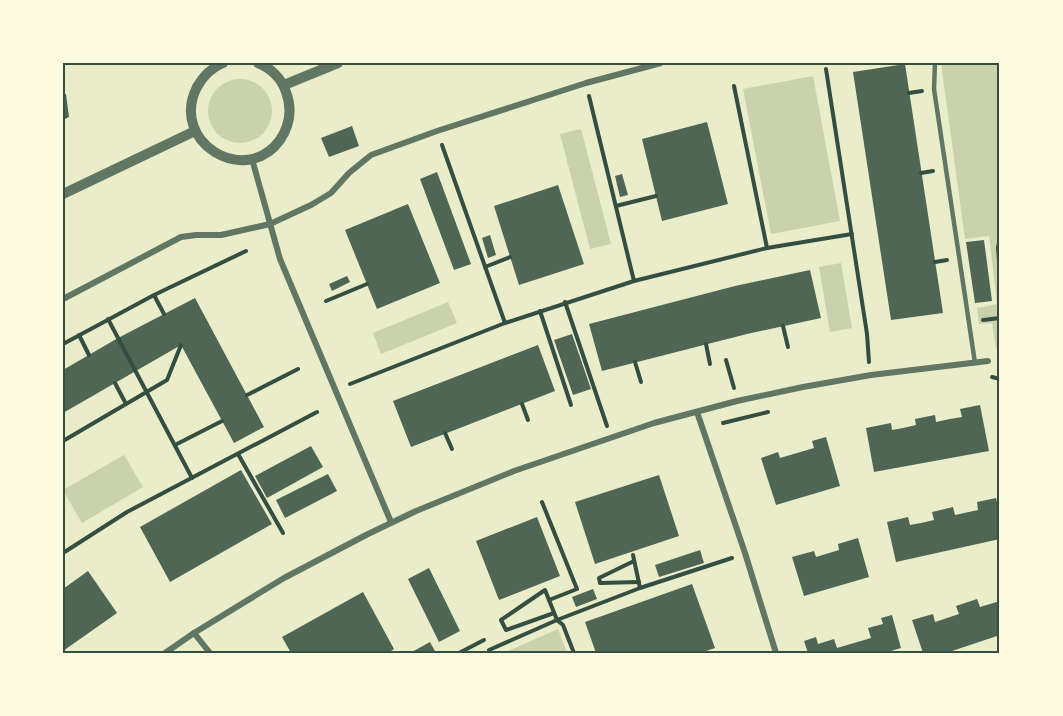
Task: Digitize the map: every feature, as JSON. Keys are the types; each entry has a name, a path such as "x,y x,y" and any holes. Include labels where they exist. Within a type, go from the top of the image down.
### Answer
{"street":[{"path":"217,64 202,77 192,97 190,115 195,131 210,150 223,157 238,160 252,159 271,149 285,132 290,115 289,100 284,85 276,74 258,63"},
{"path":"284,85 338,63"},
{"path":"63,299 181,237 221,235 270,224 311,205 331,193 349,173 371,155 586,83 661,63"},
{"path":"63,194 195,131"},
{"path":"252,159 280,259 391,522"},
{"path":"165,653 284,578 391,522 514,471 654,423 737,401 871,375 988,361"},
{"path":"697,412 776,653"},
{"path":"194,633 210,653"}],"lane":[{"path":"935,63 934,89 975,363"}],"path":[{"path":"826,69 867,334 871,375"},
{"path":"586,83 634,281"},
{"path":"734,86 767,248"},
{"path":"437,131 504,323"},
{"path":"616,206 656,196"},
{"path":"335,391 504,323 634,281 767,248 852,234"},
{"path":"1000,240 998,247 1000,274"},
{"path":"63,344 154,295 246,251"},
{"path":"484,267 510,257"},
{"path":"326,301 367,284"},
{"path":"154,295 164,314"},
{"path":"565,302 611,438"},
{"path":"540,311 571,405"},
{"path":"108,319 192,478"},
{"path":"783,326 788,347"},
{"path":"79,335 89,355"},
{"path":"706,344 710,364"},
{"path":"63,441 167,380 181,345"},
{"path":"726,360 737,401"},
{"path":"635,362 641,382"},
{"path":"247,395 298,369"},
{"path":"983,378 994,376 1000,379"},
{"path":"115,383 126,404"},
{"path":"522,404 528,420"},
{"path":"722,423 775,411"},
{"path":"63,552 127,512 317,412"},
{"path":"175,445 222,421"},
{"path":"446,433 452,449"},
{"path":"237,454 283,533"},
{"path":"543,502 577,589 549,600"},
{"path":"489,650 557,620 640,588 745,553"},
{"path":"639,582 600,583 599,578 633,558 639,582 640,588"},
{"path":"554,613 506,630 501,620 545,590 574,653"},
{"path":"459,653 484,640"}],"green space":[{"path":"941,63 1000,63 1000,347 996,348 992,323 979,324 977,308 997,304 989,236 965,239"},
{"path":"813,76 840,221 771,234 743,89"},
{"path":"240,79 263,88 272,111 263,134 240,143 217,134 208,111 217,88"},
{"path":"581,129 611,244 590,249 560,134"},
{"path":"841,263 852,328 830,332 819,267"},
{"path":"448,302 457,323 381,354 373,333"},
{"path":"124,455 143,487 82,523 63,490"},
{"path":"558,629 567,653 506,652"}],"building":[{"path":"905,64 943,313 891,320 853,72"},
{"path":"63,94 66,94 69,117 63,120"},
{"path":"707,122 728,204 662,221 642,139"},
{"path":"352,126 359,146 329,157 321,138"},
{"path":"437,172 471,264 454,270 420,179"},
{"path":"622,174 628,195 620,197 615,176"},
{"path":"558,185 584,264 519,285 494,206"},
{"path":"408,204 440,283 377,309 345,230"},
{"path":"490,235 496,255 488,258 482,238"},
{"path":"984,240 992,301 975,303 966,242"},
{"path":"810,270 821,318 747,334 602,371 589,324 735,286"},
{"path":"347,276 350,282 332,291 329,284"},
{"path":"195,298 264,427 234,443 181,345 63,413 63,370"},
{"path":"572,334 591,389 573,395 554,340"},
{"path":"538,345 555,391 411,447 393,401"},
{"path":"980,405 989,451 874,472 866,428 891,423 892,430 903,428 916,425 915,419 935,415 936,422 962,417 960,409"},
{"path":"826,437 840,486 776,505 761,458 778,452 780,458 814,448 812,441"},
{"path":"311,446 323,467 267,498 255,476"},
{"path":"241,470 272,524 170,582 140,527"},
{"path":"328,474 337,491 285,518 276,500"},
{"path":"659,475 679,536 595,564 575,502"},
{"path":"996,498 1000,514 1000,539 896,562 887,522 908,517 910,525 921,523 934,520 932,512 953,507 955,515 978,510 977,502"},
{"path":"537,517 560,576 499,600 476,541"},
{"path":"858,538 869,577 804,596 792,557 814,551 816,557 839,550 838,544"},
{"path":"700,550 704,563 659,577 655,565"},
{"path":"429,568 460,631 439,642 408,579"},
{"path":"88,571 117,613 63,651 63,589"},
{"path":"692,584 715,648 700,653 596,653 585,622"},
{"path":"593,589 597,599 576,607 572,597"},
{"path":"363,592 394,649 388,653 291,653 282,637"},
{"path":"977,599 980,607 1000,601 1000,635 946,653 923,653 912,620 933,614 935,622 959,614 956,606"},
{"path":"892,615 901,648 891,653 808,653 804,641 816,637 818,644 834,639 837,648 871,638 868,628 883,624 881,618"},
{"path":"430,642 436,653 410,653"}]}
